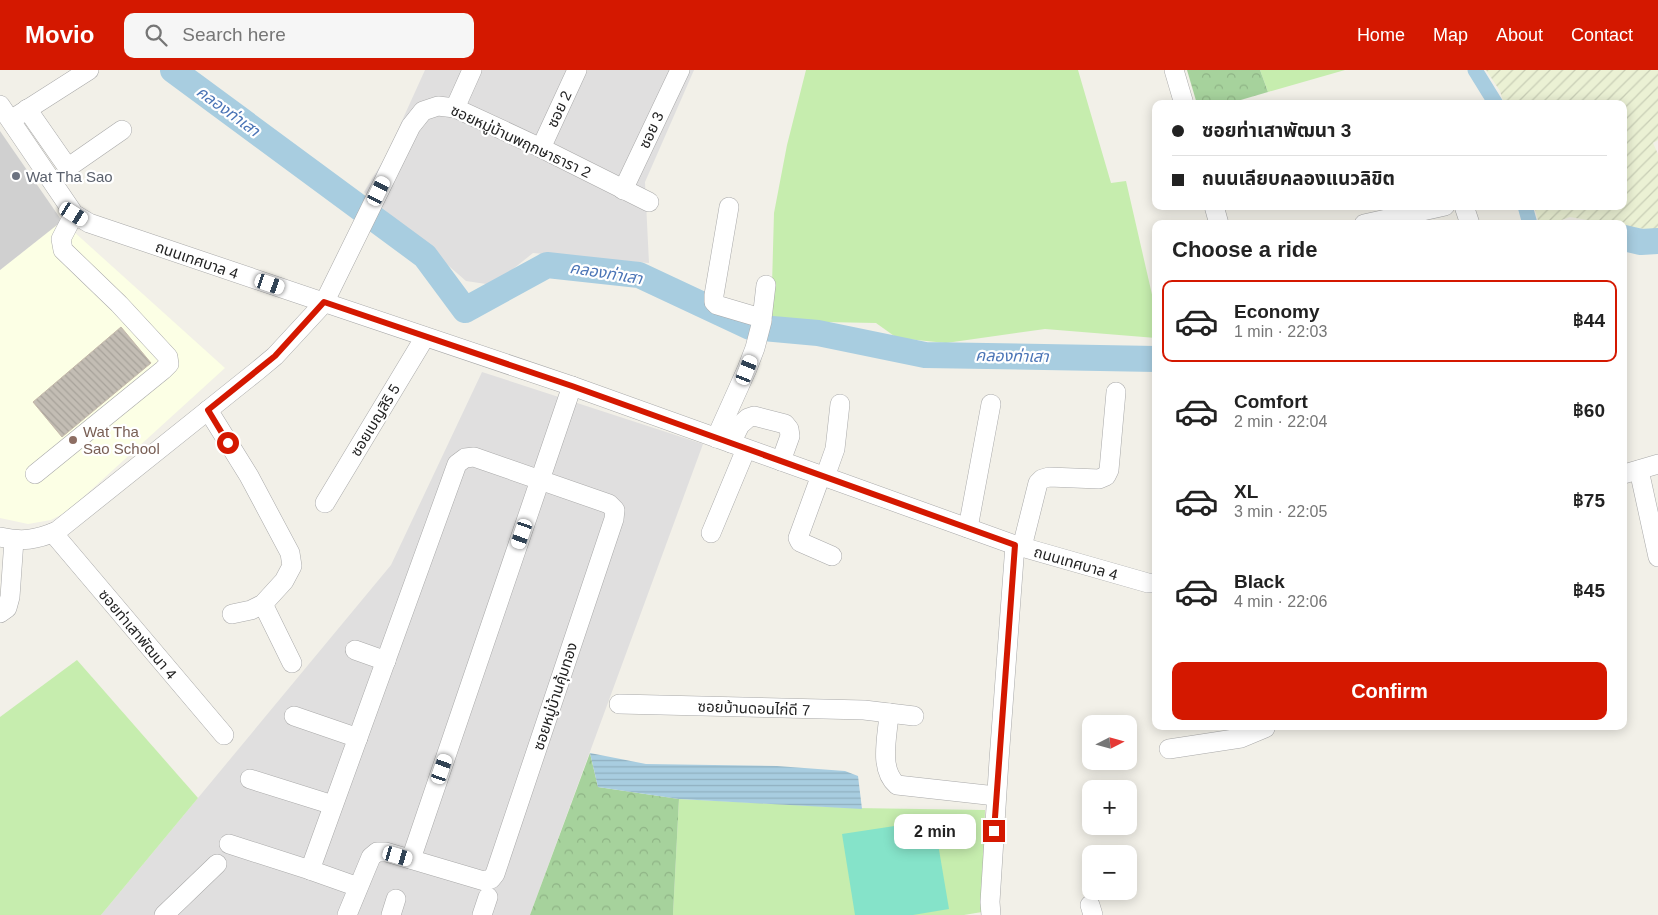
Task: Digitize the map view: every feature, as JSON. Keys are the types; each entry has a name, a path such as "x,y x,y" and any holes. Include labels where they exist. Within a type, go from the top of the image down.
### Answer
{"street":[{"path":"5,113 27,109 89,70"},
{"path":"455,108 472,70"},
{"name":"ซอย 2","path":"541,148 577,70"},
{"name":"ซอย 3","path":"623,190 680,70"},
{"path":"1174,70 1183,100"},
{"name":"ซอยหมู่บ้านพฤกษาธารา 2","path":"7,539 19,541 39,538 53,533 81,514 275,356 324,302 411,126 423,111 438,106 455,108 541,148 649,202"},
{"path":"27,109 66,164 73,164 122,130"},
{"name":"ถนนเทศบาล 4","path":"5,113 74,214 90,223 572,386 1019,546 1152,583"},
{"path":"729,206 714,302 717,306 762,321"},
{"path":"1382,220 1427,210"},
{"path":"35,474 168,364 168,357 119,304 63,250 61,239 74,214"},
{"path":"711,533 731,443 762,321 766,285"},
{"name":"ซอยเบญสิริ 5","path":"325,503 425,337"},
{"path":"411,859 572,386"},
{"path":"991,915 990,902 996,796 1019,546 1038,483 1042,479 1049,477 1099,479 1106,476 1109,470 1116,392"},
{"path":"832,556 800,542 798,538 835,449 840,404"},
{"path":"968,528 991,404"},
{"path":"208,410 249,476 290,553 292,566 284,581 263,604 251,610 232,614"},
{"path":"731,443 740,425 748,418 754,416 785,424 789,429 790,436 781,461"},
{"name":"ซอยหมู่บ้านคุ้มทอง","path":"310,870 457,464 465,458 474,457 609,504 615,510 611,528 495,874 491,879 484,881 386,852 377,852 371,857 346,915"},
{"path":"1658,464 1631,472 1658,557"},
{"name":"ซอยท่าเสาพัฒนา 4","path":"53,533 224,735"},
{"path":"0,614 7,608 10,597 7,539"},
{"path":"263,604 292,662"},
{"path":"355,650 386,661"},
{"name":"ซอยบ้านดอนไก่ดี 7","path":"619,704 864,710 914,716"},
{"path":"889,713 885,763 891,780 897,785 996,796"},
{"path":"294,716 358,738"},
{"path":"1168,748 1241,738 1259,730"},
{"path":"250,779 333,805"},
{"path":"229,844 358,887"},
{"path":"164,915 217,864"},
{"path":"482,915 488,897"}],"shaded area":[{"path":"425,70 694,70 645,182 649,263 533,253 493,285 466,281 364,192 386,156"},
{"path":"1486,70 1658,70 1658,140 1653,143 1658,154 1658,231 1627,226 1627,220 1587,220 1570,217 1561,220 1538,220 1535,210 1627,210 1627,100 1503,100 1500,91"},
{"name":"Wat Tha Sao","path":"0,131 62,221 0,270"},
{"name":"Wat Tha Sao School","path":"62,221 225,368 68,511 51,520 28,524 0,518 0,270"},
{"path":"482,372 703,444 530,915 101,915 391,565"}],"green space":[{"path":"806,70 1078,70 1111,183 1126,181 1152,295 1152,338 1045,329 946,343 897,338 876,323 771,321 774,213 787,145"},
{"path":"1187,70 1260,70 1268,92 1241,100 1196,100"},
{"path":"1260,70 1345,70 1268,92"},
{"path":"77,660 198,798 101,915 0,915 0,717"},
{"path":"590,753 598,787 679,799 673,915 530,915"},
{"path":"679,799 855,808 985,810 982,912 964,915 673,915"},
{"path":"934,820 949,909 913,915 855,915 842,834"}],"water":[{"path":"590,753 646,764 777,766 845,771 858,776 862,809 679,799 598,787"}],"building":[{"path":"121,327 151,363 62,437 33,402"}],"waterway":[{"name":"คลองท่าเสา","path":"173,70 425,256 465,310 547,265 639,275 750,327 818,333 925,355 1152,359"},
{"path":"1475,70 1494,100"},
{"path":"1526,210 1529,220"},
{"name":"คลองท่าเสา","path":"1627,239 1641,242 1658,241"}],"place":[{"name":"Wat Tha Sao","path":"16,176"},
{"name":"Wat Tha Sao School","path":"73,440"}],"route":[{"path":"228,443 208,410 275,356 324,302 572,386 1015,545 994,831"}]}
